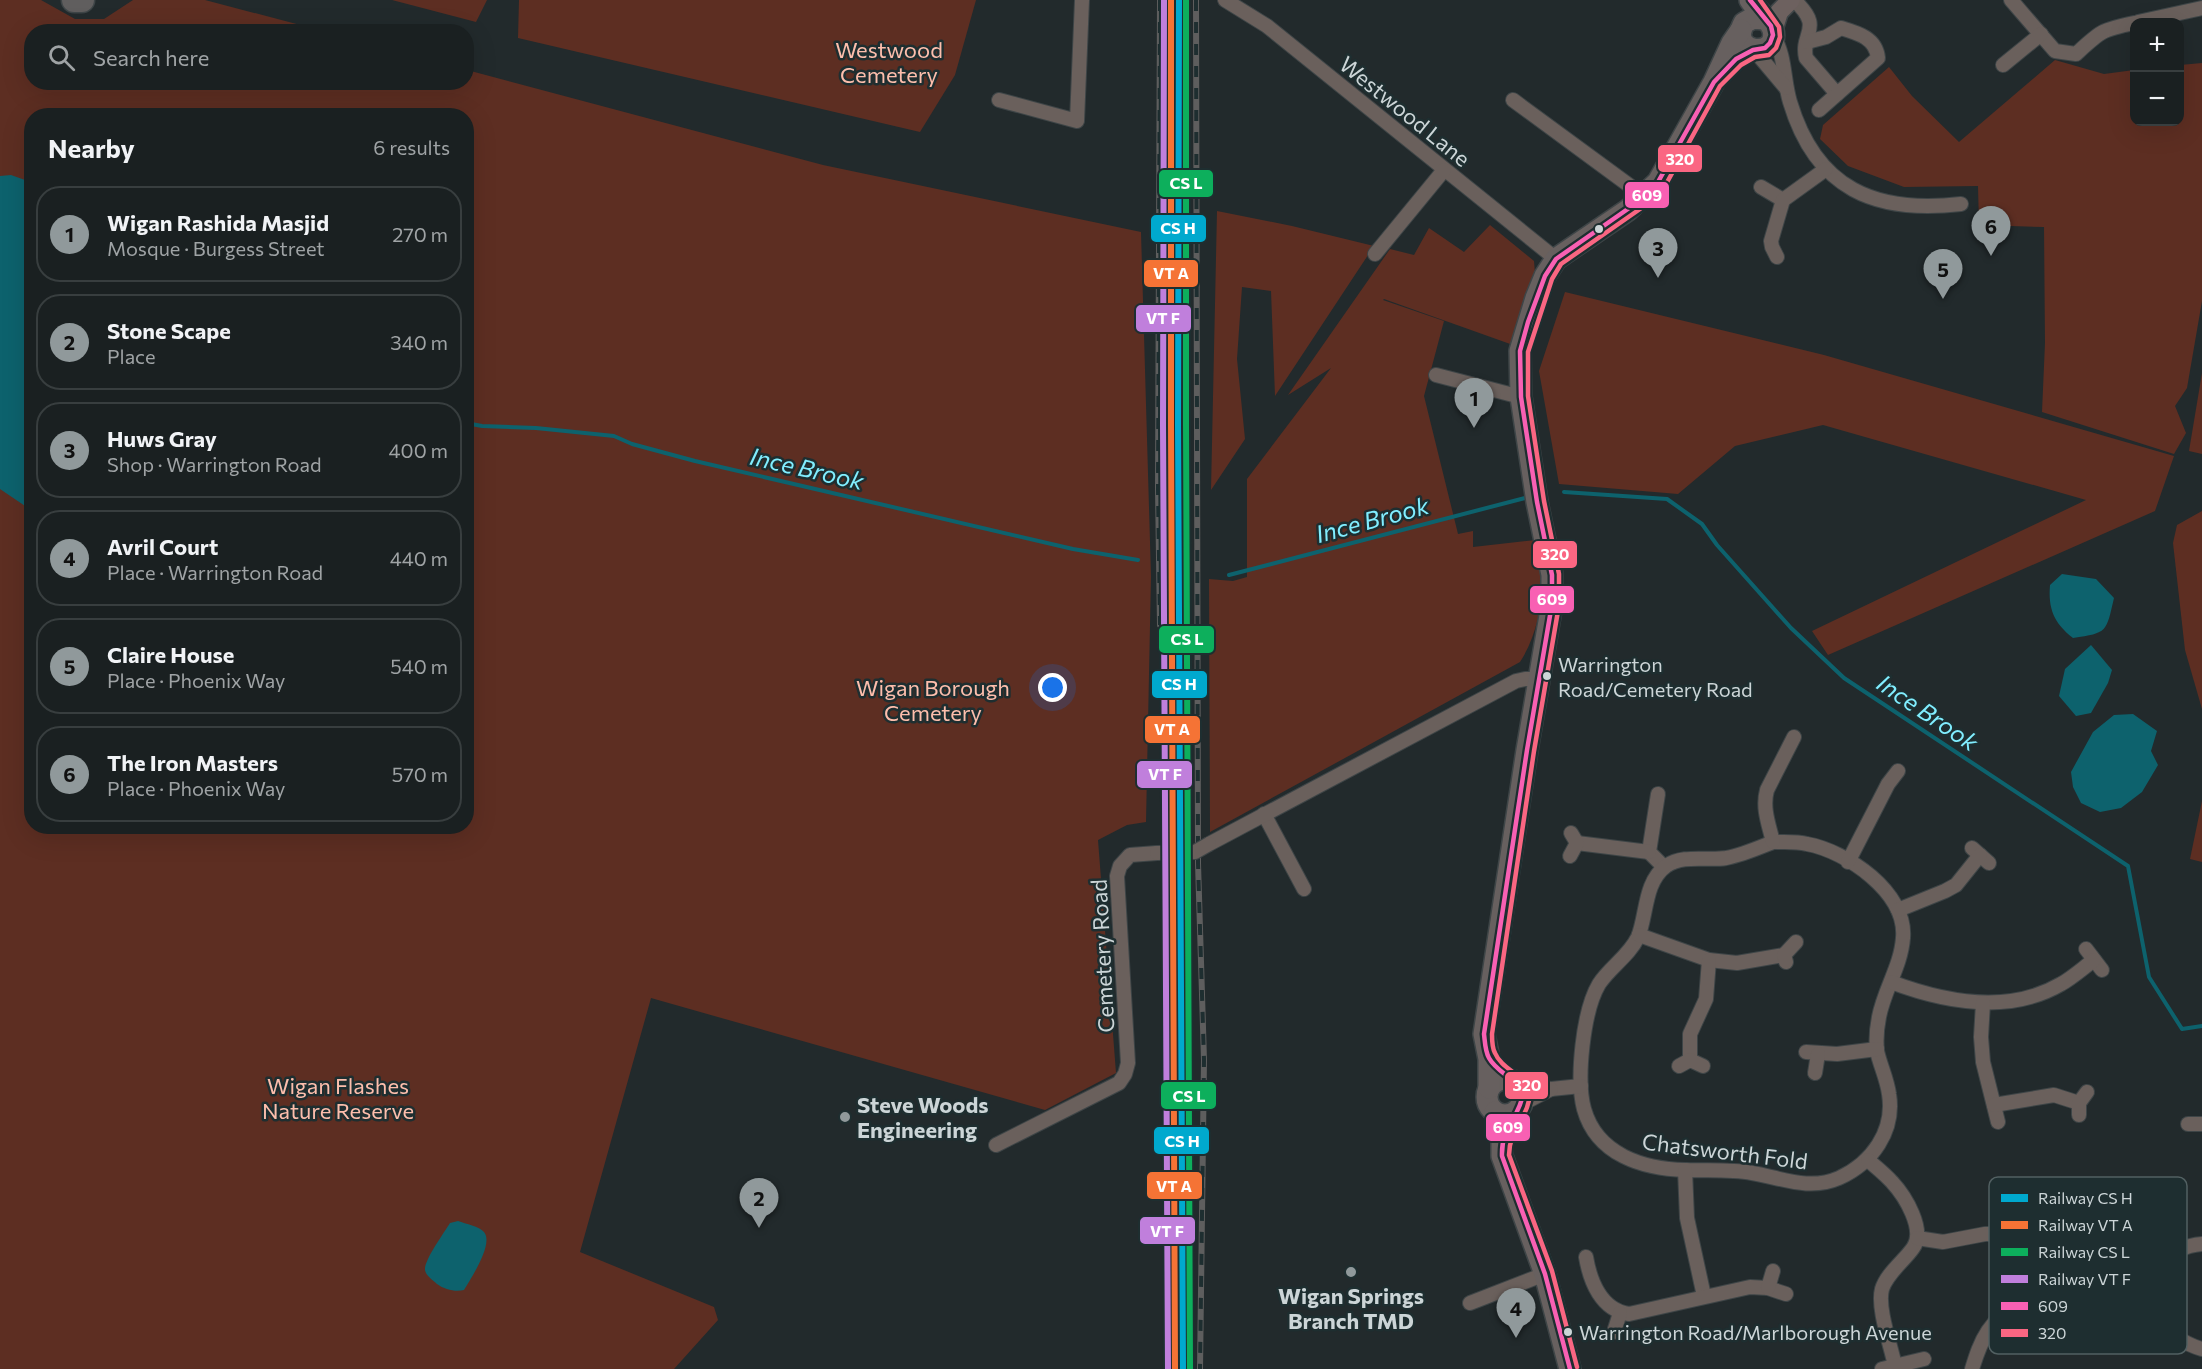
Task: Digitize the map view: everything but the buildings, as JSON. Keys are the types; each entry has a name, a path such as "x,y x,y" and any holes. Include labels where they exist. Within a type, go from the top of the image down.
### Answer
{"highway":[{"path":"74,0 82,0"}],"main road":[{"path":"1740,0 1744,45 1753,50"},
{"path":"1714,82 1731,63 1753,50 1769,45 1770,28 1750,0"},
{"path":"1511,1098 1488,1103 1489,1059 1484,1034 1496,944 1552,604 1552,575 1537,502 1521,397 1520,351 1536,298 1545,276 1556,259 1645,196 1658,182 1741,29 1748,20 1759,17 1770,28"},
{"path":"1489,1059 1511,1098 1502,1139 1502,1156 1545,1274 1570,1369"}],"street":[{"path":"999,100 1077,121 1082,0"},
{"name":"Westwood Lane","path":"1225,0 1267,26 1556,259"},
{"path":"1837,94 1806,58 1804,51 1811,26 1809,19 1793,0 1779,12 1770,28 1781,49 1786,88 1795,118 1805,142 1826,169 1858,193 1881,202 1917,206 1961,204"},
{"path":"2011,0 2055,51 2076,54 2107,29 2130,24"},
{"path":"2158,18 2202,8"},
{"path":"1807,42 1826,37 1841,28 1863,34 1877,50 1878,58 1819,110"},
{"path":"2003,65 2041,34"},
{"path":"1753,50 1786,88"},
{"path":"1513,100 1645,196"},
{"path":"1777,257 1771,241 1784,200 1826,169"},
{"path":"1375,254 1444,170"},
{"path":"1761,187 1784,200"},
{"path":"1436,375 1521,397"},
{"name":"Cemetery Road","path":"996,1144 1119,1083 1125,1074 1128,1063 1117,876 1120,866 1130,855 1195,852 1516,681 1539,679"},
{"path":"1773,843 1764,807 1765,799 1781,749 1794,737"},
{"path":"1848,862 1883,781 1898,771"},
{"path":"1648,852 1658,794"},
{"path":"1264,814 1304,889"},
{"name":"Chatsworth Fold","path":"1773,843 1806,843 1832,852 1878,882 1898,910 1903,936 1901,950 1879,1017 1877,1049 1889,1095 1890,1110 1887,1126 1868,1160 1838,1179 1808,1184 1796,1184 1737,1171 1685,1170 1645,1165 1626,1158 1598,1138 1584,1108 1581,1086 1584,1029 1593,997 1599,985 1632,948 1638,935 1650,891 1664,867 1686,858 1724,858 1773,843"},
{"path":"1573,844 1648,852 1664,867"},
{"path":"1898,910 1956,885 1980,855"},
{"path":"1638,935 1709,960 1737,963 1786,960 1796,942"},
{"path":"1690,1064 1690,1034 1706,999 1709,960"},
{"path":"1891,982 1934,997 1983,1003 2012,1002 2030,998 2062,984 2094,960"},
{"path":"1983,1003 1981,1037 1983,1062 1998,1122"},
{"path":"1815,1073 1812,1053 1837,1054 1877,1049"},
{"path":"1511,1098 1551,1089 1581,1086"},
{"path":"1994,1106 2054,1095 2082,1103"},
{"path":"1868,1160 1893,1182 1905,1199 1916,1223 1917,1238 1912,1250 1886,1280 1882,1290 1881,1305 1888,1367 1924,1359"},
{"path":"1685,1170 1687,1218 1704,1296"},
{"path":"1917,1238 1943,1242 1989,1234"},
{"path":"2187,1246 2202,1244"},
{"path":"1586,1257 1584,1276 1592,1282 1604,1300 1620,1313 1629,1314 1750,1287 1768,1288 1786,1294"},
{"path":"1768,1288 1773,1272"},
{"path":"1470,1303 1545,1274"},
{"path":"1614,1332 1620,1313"},
{"path":"1972,1369 1978,1348 1989,1330"},
{"path":"2187,1342 2202,1349"}],"green space":[{"name":"Wigan Flashes Nature Reserve","path":"0,0 41,0 75,19 104,19 133,0 205,0 296,24 24,24 24,90 474,90 474,72 823,165 1141,232 1151,576 1146,822 1127,825 1098,840 1116,1073 1045,1110 651,998 580,1252 714,1307 718,1320 674,1369 0,1369"},
{"path":"392,0 487,0 476,22"},
{"name":"Westwood Cemetery","path":"519,0 976,0 955,75 920,132 518,38"},
{"path":"2055,60 2104,74 2130,71 2130,126 2184,126 2184,65 2202,63 2202,301 2187,388 2175,406 2186,433 2174,454 2042,412 2045,343 2044,227 1979,225 1978,186 1904,187 1848,166 1820,139 1823,125 1889,67 1912,96 1959,142"},
{"path":"1217,211 1374,246 1275,396 1271,291 1242,287 1237,359 1245,439 1211,490"},
{"path":"1490,225 1534,261 1536,286 1513,345 1384,299 1383,300 1444,321 1424,396 1458,534 1473,531 1473,547 1536,540 1542,571 1542,592 1537,624 1530,644 1520,662 1210,832 1209,579 1233,581 1247,577 1247,479 1331,368 1288,395 1390,249 1414,255 1429,228 1464,252"},
{"path":"1565,292 1824,355 2174,456 2155,511 1828,655 1812,631 2086,500 1823,425 1735,446 1678,494 1559,484 1539,371"},
{"path":"2202,373 2202,454 2189,451"},
{"path":"2202,511 2202,709 2185,650 2173,543 2177,525"},
{"path":"2202,801 2202,862 2190,859"}],"water":[{"path":"11,175 24,180 24,505 0,489 0,176"},
{"path":"2062,574 2096,579 2114,598 2104,629 2073,638 2061,627 2051,608 2050,585"},
{"path":"2091,645 2112,670 2108,683 2091,713 2076,716 2059,696 2065,669"},
{"path":"2133,714 2157,731 2151,751 2158,765 2142,792 2121,808 2100,812 2081,803 2073,787 2071,772 2093,732 2114,715"},
{"path":"458,1221 484,1232 486,1244 476,1270 464,1290 458,1291 440,1286 428,1276 425,1270 431,1253 450,1223"}],"waterway":[{"name":"Ince Brook","path":"474,424 614,436 632,444 695,461 1073,549 1138,560"},
{"name":"Ince Brook","path":"1564,492 1667,499 1702,524 1717,545 1791,628 1844,678 2128,866 2149,977 2182,1029 2202,1026"},
{"name":"Ince Brook","path":"1229,575 1525,498"}],"railway":[{"path":"1160,0 1158,489 1160,625"},
{"path":"1196,0 1198,863 1204,1060 1200,1369"}],"transit line":[{"path":"1164,0 1163,425 1168,1369"},
{"path":"1171,0 1175,1369"},
{"path":"1179,0 1178,425 1183,1369"},
{"path":"1186,0 1190,1369"},
{"name":"609","path":"1570,1369 1545,1274 1502,1156 1504,1137 1518,1110 1523,1094 1520,1088 1489,1058 1484,1034 1527,750 1552,604 1552,575 1537,502 1521,397 1520,351 1545,276 1556,259 1645,197 1658,182 1714,82 1736,59 1753,50 1765,48 1770,43 1773,35 1771,26 1750,0"},
{"name":"320","path":"1577,1367 1552,1271 1509,1155 1512,1137 1527,1108 1530,1092 1523,1081 1498,1059 1492,1041 1534,751 1559,605 1559,574 1544,501 1528,396 1528,352 1552,279 1561,264 1650,202 1665,186 1720,86 1741,65 1755,57 1769,55 1776,48 1780,37 1779,27 1760,0"}],"place":[{"name":"The Iron Masters","path":"1991,256"},
{"name":"Huws Gray","path":"1658,278"},
{"name":"Claire House","path":"1943,299"},
{"name":"Wigan Rashida Masjid","path":"1474,428"},
{"name":"Warrington Road/Cemetery Road","path":"1547,676"},
{"name":"Steve Woods Engineering","path":"845,1117"},
{"name":"Stone Scape","path":"759,1228"},
{"name":"Wigan Springs Branch TMD","path":"1351,1272"},
{"name":"Warrington Road/Marlborough Avenue","path":"1568,1332"},
{"name":"Avril Court","path":"1516,1338"}],"park label":[{"name":"Wigan Borough Cemetery","path":"933,700"}]}
